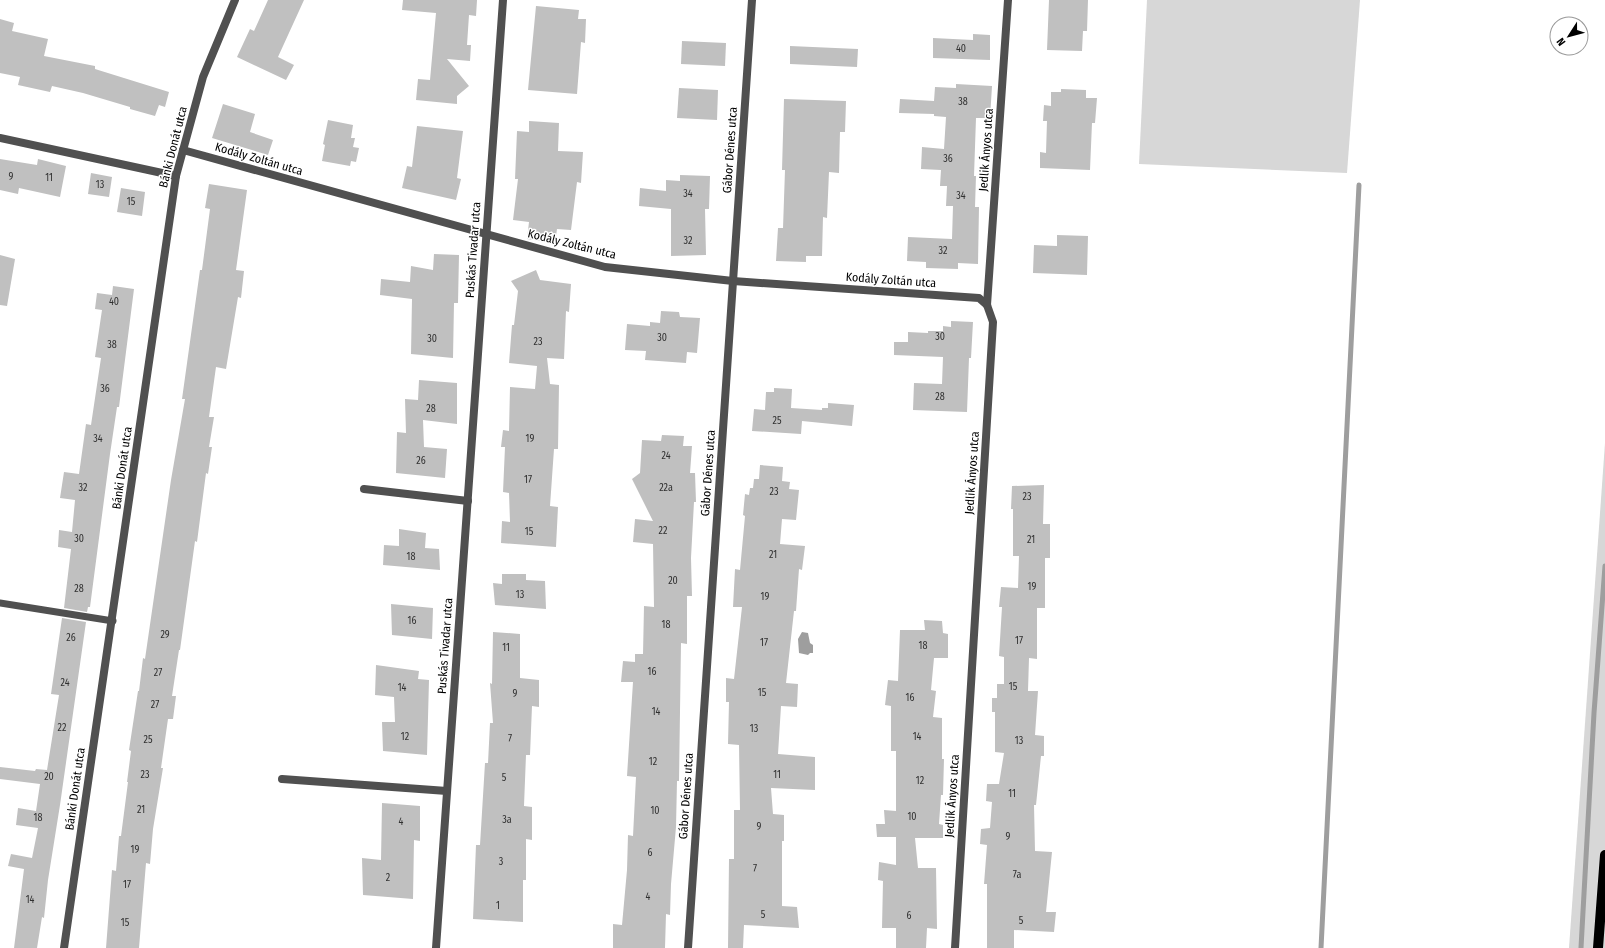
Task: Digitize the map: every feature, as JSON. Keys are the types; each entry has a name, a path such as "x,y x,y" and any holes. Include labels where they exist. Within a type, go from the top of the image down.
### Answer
{"main road":[{"path":"1598,948 1605,855"}],"street":[{"name":"Bánki Donát utca","path":"64,948 176,176 203,77 235,0"},
{"name":"Puskás Tivadar utca","path":"436,948 503,0"},
{"name":"Gábor Dénes utca","path":"688,948 752,0"},
{"name":"Jedlik Ányos utca","path":"954,948 993,322 987,305 1008,0"},
{"path":"0,138 176,176"},
{"name":"Kodály Zoltán utca","path":"183,150 606,267 733,281 979,298 987,305"},
{"path":"364,489 468,501"},
{"path":"282,779 447,791"}],"lane":[{"path":"0,603 112,621"}],"shaded area":[{"path":"1147,0 1360,0 1347,173 1139,164"},
{"path":"1605,443 1605,948 1569,948"},
{"path":"802,632 808,633 810,643 813,645 813,653 808,655 799,653 798,639"}],"building":[{"path":"268,0 304,0 278,57 294,65 286,80 237,57 250,29 254,31"},
{"path":"403,0 477,0 476,16 469,15 467,45 471,45 470,61 447,59 469,86 457,96 457,104 416,100 418,79 430,80 436,13 402,10"},
{"path":"1049,0 1088,0 1087,31 1083,31 1082,51 1047,50"},
{"path":"536,6 579,10 578,19 586,19 585,43 581,42 577,94 528,90"},
{"path":"0,19 14,23 12,31 48,39 44,56 95,66 95,69 169,92 165,107 159,105 155,116 83,93 52,86 50,92 18,85 20,77 0,73"},
{"path":"973,34 990,35 990,60 933,58 933,38 973,40"},
{"path":"682,41 726,43 725,66 681,64"},
{"path":"790,46 858,49 857,67 790,64"},
{"path":"956,84 992,86 990,118 976,118 974,176 976,176 975,207 979,207 978,264 958,263 958,269 926,268 926,262 907,261 908,237 952,239 953,206 946,206 947,186 940,186 941,170 921,169 922,147 944,149 946,117 934,116 934,114 899,113 900,99 934,101 935,87 956,88"},
{"path":"679,88 718,90 717,120 677,118"},
{"path":"1061,89 1086,90 1086,98 1097,98 1095,123 1092,123 1090,170 1040,168 1040,152 1046,153 1047,121 1043,121 1044,105 1051,106 1051,92 1061,92"},
{"path":"784,99 846,101 845,132 840,132 839,173 829,172 827,218 823,217 822,256 806,256 806,262 776,261 778,228 783,228 785,170 782,170"},
{"path":"223,104 255,114 250,132 273,140 268,155 212,138"},
{"path":"328,120 353,125 351,138 355,138 353,147 359,148 356,162 351,161 350,166 322,161 325,145 323,144"},
{"path":"529,121 559,123 558,151 583,152 581,183 577,182 571,230 557,229 555,243 527,239 529,222 513,220 518,179 515,179 517,131 529,132"},
{"path":"417,126 463,131 457,178 461,179 456,200 402,188 407,166 412,167"},
{"path":"0,159 37,165 38,159 66,166 60,197 19,188 18,194 0,190"},
{"path":"91,173 112,177 109,197 88,194"},
{"path":"680,175 710,176 709,209 705,209 706,255 671,256 671,209 639,206 640,188 666,191 666,180 680,181"},
{"path":"209,184 247,190 236,270 244,271 241,298 238,297 226,369 216,367 209,417 214,417 209,447 212,447 208,474 206,473 197,542 195,541 172,696 176,696 173,719 168,719 161,768 163,768 153,829 150,864 146,863 139,948 106,948 112,870 116,871 119,836 121,836 131,751 129,750 143,658 145,659 171,480 185,399 182,399 210,209 205,208"},
{"path":"121,188 145,192 142,216 117,212"},
{"path":"1057,235 1088,236 1087,275 1033,273 1034,245 1057,246"},
{"path":"434,254 459,255 458,303 454,303 453,358 411,354 412,299 380,295 381,279 410,282 411,266 433,270"},
{"path":"0,255 15,259 7,306 0,305"},
{"path":"536,270 540,280 571,284 569,312 566,311 564,359 547,358 550,384 559,385 558,449 554,449 550,506 558,507 556,547 501,543 502,521 510,522 509,493 503,492 505,447 501,447 503,430 509,431 510,387 535,389 537,366 509,363 512,325 514,325 518,291 511,281"},
{"path":"113,286 134,289 119,407 117,407 110,454 90,607 88,607 87,612 64,608 71,549 58,547 59,530 72,532 75,500 60,498 64,472 79,474 86,424 91,425 101,358 95,357 102,310 95,309 97,293 112,295"},
{"path":"661,311 679,312 680,317 700,318 697,353 687,352 686,363 645,360 646,351 625,350 627,324 650,326 650,322 660,323"},
{"path":"951,321 973,322 971,358 969,358 967,412 913,410 914,383 942,384 943,357 894,355 894,342 908,342 908,332 928,333 928,331 943,331 943,326 951,327"},
{"path":"419,380 457,383 457,424 423,420 424,447 447,449 445,478 396,473 397,432 406,433 405,399 418,400"},
{"path":"774,388 792,389 791,408 822,410 822,408 828,408 828,403 854,405 852,426 802,421 801,434 752,431 754,409 765,410 766,392 774,392"},
{"path":"662,435 684,436 683,446 692,446 690,473 695,473 696,502 694,502 691,558 692,596 687,596 687,644 681,643 679,781 677,781 676,827 670,915 666,914 665,948 613,948 613,924 622,925 627,870 628,835 633,836 636,777 627,776 633,682 621,682 623,661 635,662 635,654 643,654 644,606 654,607 653,544 633,542 635,519 653,521 632,479 640,473 642,440 661,441"},
{"path":"760,465 783,467 782,481 790,482 789,489 799,490 796,520 782,519 780,544 805,546 802,570 799,569 796,611 794,611 786,683 798,684 797,707 781,706 778,754 815,757 815,790 771,788 773,814 784,815 784,841 782,841 782,906 797,907 799,928 744,925 743,948 728,948 729,859 734,859 734,810 740,810 739,745 728,744 729,702 726,702 726,678 734,679 742,607 733,607 735,569 740,570 745,516 743,515 745,494 749,495 750,488 753,488 754,479 759,479"},
{"path":"1044,485 1043,524 1050,524 1050,558 1045,558 1045,608 1037,608 1037,659 1029,658 1028,691 1038,691 1035,735 1044,736 1044,756 1041,756 1036,805 1034,805 1035,851 1052,852 1046,912 1056,912 1054,932 1014,930 1014,948 987,948 987,884 984,884 987,845 980,844 981,829 990,828 992,802 986,801 987,784 999,784 1004,753 995,752 995,712 992,712 992,698 997,698 997,684 1004,684 1004,657 999,656 1002,607 999,607 1001,587 1018,588 1019,556 1013,556 1013,509 1011,509 1012,486"},
{"path":"399,529 426,533 425,548 439,549 440,570 383,565 384,545 399,546"},
{"path":"502,574 526,574 526,580 545,581 546,609 495,605 493,583 502,584"},
{"path":"391,604 433,608 432,639 392,635"},
{"path":"62,618 86,622 48,880 44,918 42,917 37,948 14,948 24,869 8,866 11,854 32,858 38,828 16,825 18,808 36,811 40,784 0,779 0,767 35,771 36,769 47,770 59,695 51,694"},
{"path":"924,620 942,621 943,633 948,634 948,658 934,658 931,690 936,691 933,717 942,718 942,759 944,759 943,795 941,795 939,824 943,825 943,838 915,838 918,868 936,868 937,929 927,928 926,948 896,948 896,928 882,928 883,881 878,880 879,862 896,865 896,837 877,837 876,824 885,824 884,810 896,811 896,751 891,751 891,706 885,705 888,680 898,681 900,630 925,630"},
{"path":"493,632 520,634 520,678 539,680 539,707 532,706 530,755 526,755 524,806 532,807 532,840 526,839 526,880 523,880 523,922 473,919 476,845 480,845 485,763 488,763 490,723 493,723 490,683 492,684"},
{"path":"376,665 419,671 418,679 429,680 427,755 383,751 382,722 395,722 394,697 375,695"},
{"path":"382,803 420,806 420,841 414,840 413,899 363,895 362,858 381,860"}],"waterway":[{"path":"1321,948 1359,185"},
{"path":"1581,948 1594,713 1605,566"}]}
